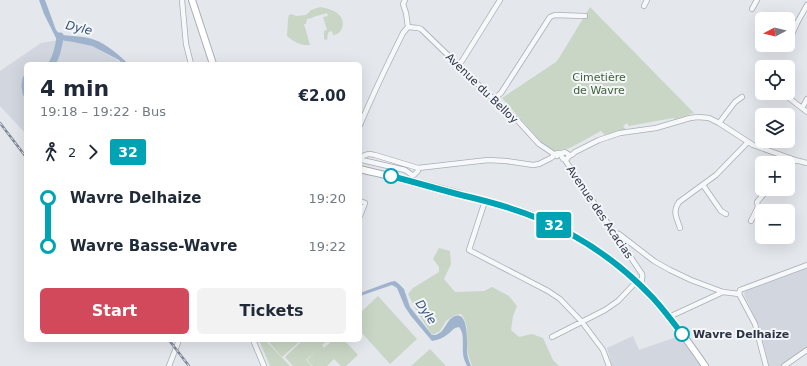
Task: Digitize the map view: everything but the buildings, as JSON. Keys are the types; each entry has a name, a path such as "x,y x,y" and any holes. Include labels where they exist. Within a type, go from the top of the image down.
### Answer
{"main road":[{"path":"192,0 212,62"},
{"path":"362,169 512,208 561,228 609,258 638,283 669,317 705,366"}],"street":[{"path":"182,0 186,44 190,62"},
{"path":"458,65 500,0"},
{"path":"644,6 647,0"},
{"path":"752,9 757,0"},
{"path":"362,120 371,97 403,33 408,27 403,1"},
{"path":"795,28 807,5"},
{"path":"494,99 501,93 550,17 555,15 585,16"},
{"name":"Avenue du Belloy","path":"408,27 421,29 518,121 539,144 554,155"},
{"path":"719,123 734,102 742,97"},
{"path":"802,108 807,99"},
{"path":"792,100 807,112"},
{"path":"418,169 414,175 412,175 405,170 362,160 362,157 368,154 418,169 488,160 533,165 542,163 557,153 565,156 607,137 620,133 656,128 690,118 702,117 709,118 719,123 753,145 784,156"},
{"path":"680,228 675,213 677,205 684,198 719,173 748,142"},
{"name":"Avenue des Acacias","path":"565,156 642,274 642,281 638,283"},
{"path":"795,160 807,163"},
{"path":"415,182 418,169"},
{"path":"703,185 719,209 726,214"},
{"path":"485,201 469,250 548,291 564,302 582,322 603,350 609,366"},
{"path":"362,202 365,203 362,211"},
{"path":"751,221 755,216"},
{"path":"615,233 619,234 654,261 670,270 723,292 739,294"},
{"path":"739,294 740,290 807,265"},
{"path":"552,337 605,310 618,301 638,283"},
{"path":"669,317 723,292"},
{"path":"739,294 755,324 766,366"},
{"path":"169,366 178,342"},
{"path":"254,342 264,366"},
{"path":"784,366 807,350"}],"shaded area":[{"path":"60,40 92,46 120,62 24,62 24,132 0,106 0,71 41,43"},
{"path":"807,268 807,348 781,366 769,366 759,326 744,293 747,290"},
{"path":"633,336 639,350 679,336 700,366 612,366 607,348"}],"green space":[{"path":"320,7 333,11 340,16 343,25 339,33 333,35 332,31 329,32 327,40 324,39 324,31 327,30 323,17 328,16 327,13 307,19 306,24 304,24 310,45 298,43 287,36 289,15 306,15 311,10"},
{"name":"Cimetière de Wavre","path":"590,7 694,113 675,119 673,118 629,126 627,123 623,126 626,130 605,135 601,131 570,148 554,151 542,143 502,98 556,62"},
{"path":"439,248 450,251 451,264 444,279 455,292 484,291 492,287 509,296 517,306 513,316 511,330 519,337 532,334 543,338 553,360 559,366 472,366 467,349 466,323 461,314 455,315 446,321 440,331 433,335 416,310 408,294 413,288 439,272 439,267 433,259"},
{"path":"378,296 417,339 390,364 362,333 362,311"},
{"path":"260,342 267,342 290,366 270,366"},
{"path":"269,342 299,342 282,357"},
{"path":"301,342 326,342 322,345 324,348 331,342 346,342 358,355 346,366 341,366 334,359 327,366 313,366 307,360 317,350 306,360 312,366 293,366 285,357"},
{"path":"430,349 446,366 411,366"}],"water":[{"path":"39,0 45,0 56,30 61,35 78,36 104,44 126,62 120,62 92,46 56,38"},
{"path":"395,281 404,289 410,307 432,335 436,335 441,332 449,320 453,317 462,317 466,327 467,353 471,366 467,366 464,360 463,336 459,327 442,338 432,341 405,307 397,288 392,285 362,295 362,292"}],"waterway":[{"name":"Dyle","path":"53,62 58,51 60,36"}],"railway":[{"path":"0,123 24,154"},
{"path":"171,342 189,366"}],"bus line":[{"name":"32","path":"391,176 512,208 561,228 609,258 628,274 654,299 682,334"}],"place":[{"name":"Wavre Delhaize","path":"682,334"}]}
